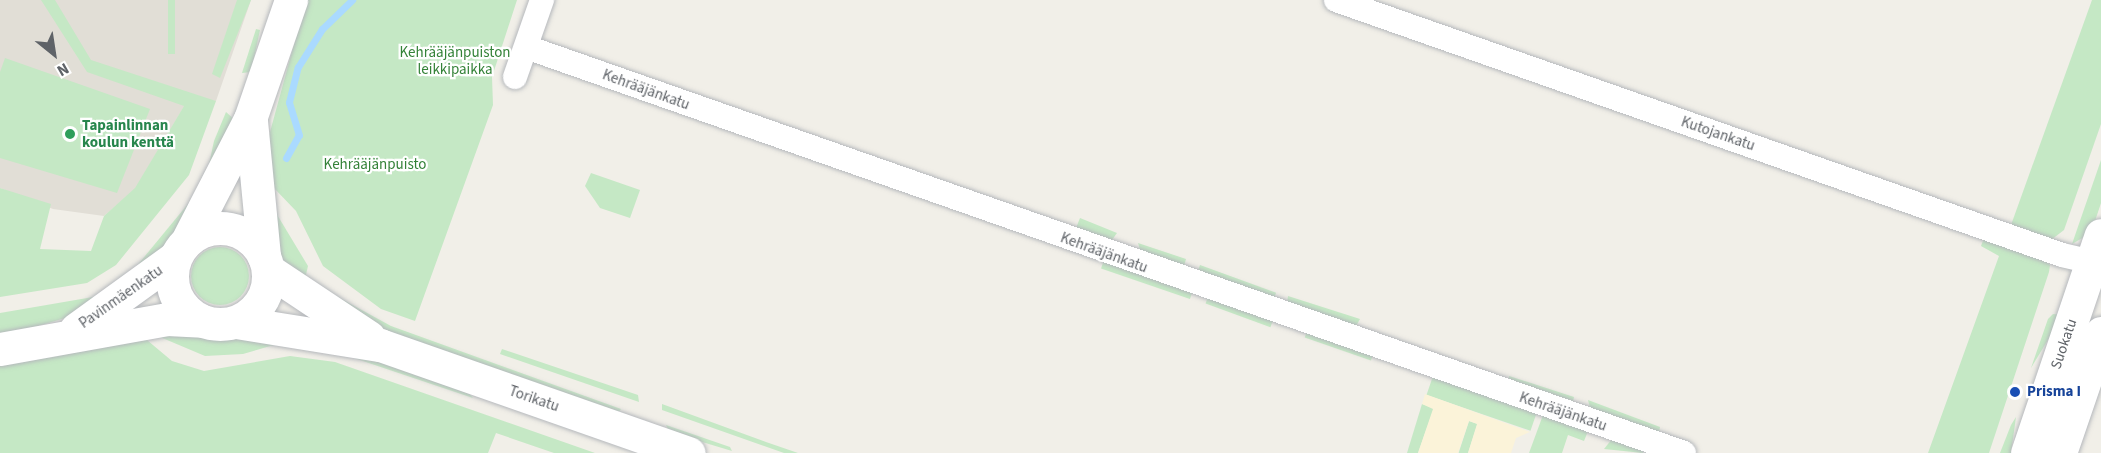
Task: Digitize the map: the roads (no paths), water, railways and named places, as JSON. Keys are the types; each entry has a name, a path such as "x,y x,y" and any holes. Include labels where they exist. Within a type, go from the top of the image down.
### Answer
{"street":[{"path":"250,119 266,263 263,299 236,322 202,321 189,314 174,290 182,248 250,119 291,0"},
{"path":"515,77 542,0"},
{"name":"Kutojankatu","path":"1336,0 2098,255"},
{"name":"Kehrääjänkatu","path":"526,47 1684,453"},
{"path":"182,248 233,230 266,263"},
{"name":"Pavinmäenkatu","path":"68,334 182,248"},
{"name":"Suokatu","path":"2027,453 2098,255"},
{"name":"Torikatu","path":"266,263 380,345"},
{"name":"Pavinmäenkatu","path":"0,348 68,334 167,319 202,321"},
{"name":"Torikatu","path":"236,322 380,345 688,453"},
{"path":"2060,453 2101,333"}],"waterway":[{"path":"286,158 299,135 289,102 298,67 322,29 352,0"}],"place":[{"name":"Tapainlinnan koulun kenttä","path":"70,134"},
{"name":"Prisma I","path":"2015,392"}],"park label":[{"name":"Kehrääjänpuiston leikkipaikka","path":"455,60"},
{"name":"Kehrääjänpuisto","path":"375,165"}]}
